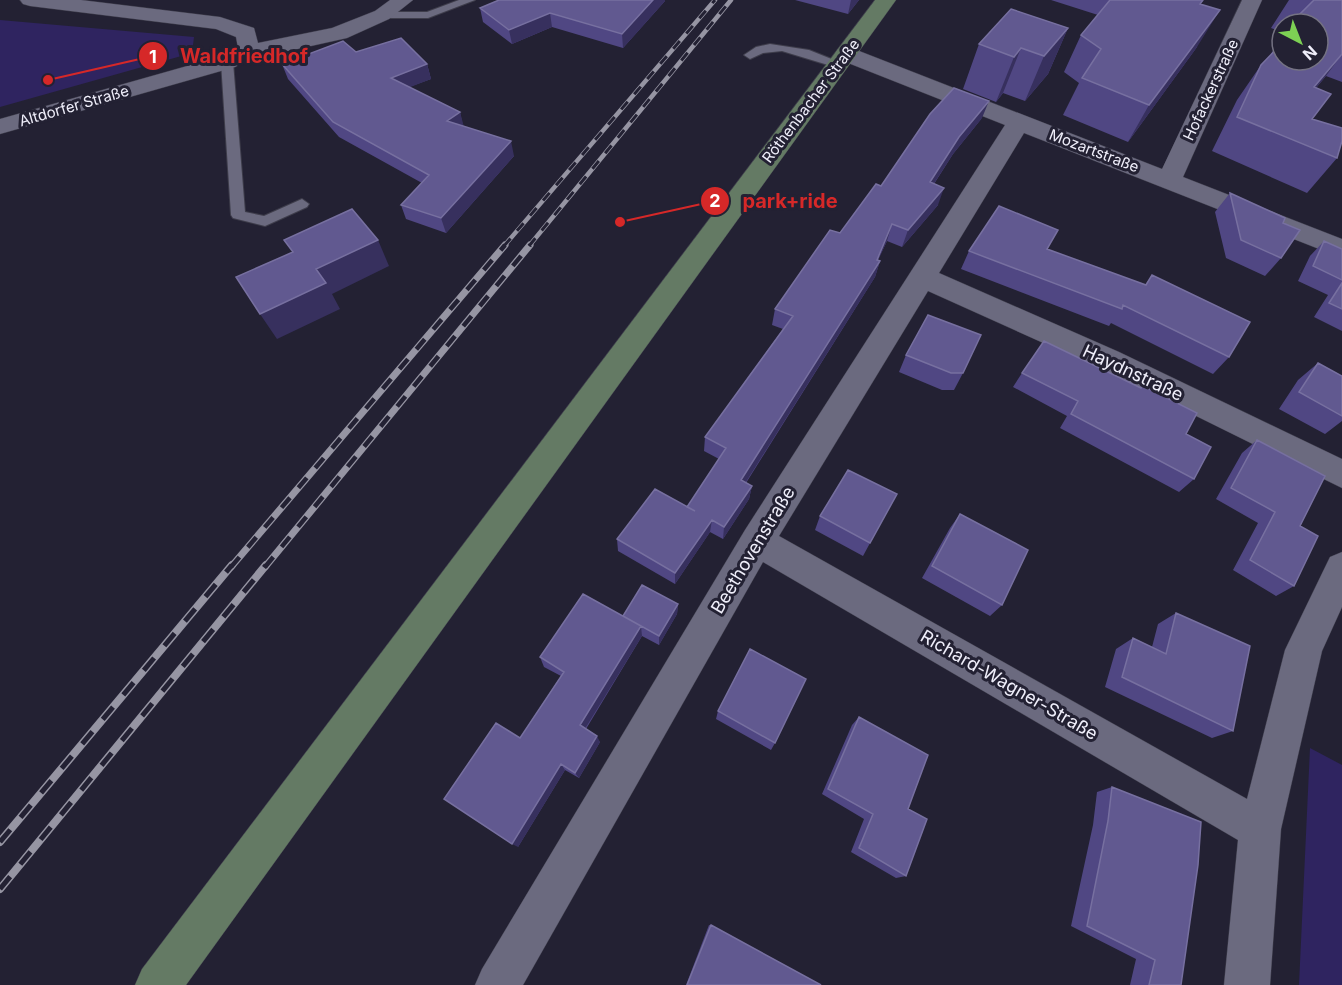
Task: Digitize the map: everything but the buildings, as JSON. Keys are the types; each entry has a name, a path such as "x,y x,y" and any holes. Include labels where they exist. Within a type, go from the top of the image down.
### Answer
{"main road":[{"name":"Röthenbacher Straße","path":"186,947 886,0"},
{"path":"148,985 186,947"},
{"path":"158,985 186,947"}],"street":[{"path":"30,0 220,23 246,33 249,51"},
{"name":"Altdorfer Straße","path":"0,127 227,62 249,51 284,46 339,33 382,15 403,0"},
{"name":"Hofackerstraße","path":"1170,180 1252,0"},
{"name":"Mozartstraße","path":"842,59 1019,122 1342,249"},
{"name":"Beethovenstraße","path":"498,985 757,541 1019,122"},
{"name":"Haydnstraße","path":"921,276 1109,360 1342,474"},
{"name":"Richard-Wagner-Straße","path":"757,541 1260,829"},
{"path":"1247,985 1260,829 1304,650 1342,568"}],"lane":[{"path":"382,15 428,15 469,0"},
{"path":"750,54 761,47 778,47 842,59"},
{"path":"227,62 238,215 264,221 302,204"}],"shaded area":[{"path":"0,20 194,37 192,53 0,107"},
{"path":"1310,748 1342,765 1342,985 1299,985"}],"railway":[{"path":"504,246 715,0"},
{"path":"529,246 731,0"},
{"path":"231,567 505,245"},
{"path":"265,567 530,245"},
{"path":"0,842 232,565"},
{"path":"0,889 266,565"}],"place":[{"name":"Waldfriedhof","path":"48,80"},
{"name":"park+ride","path":"620,222"}]}
